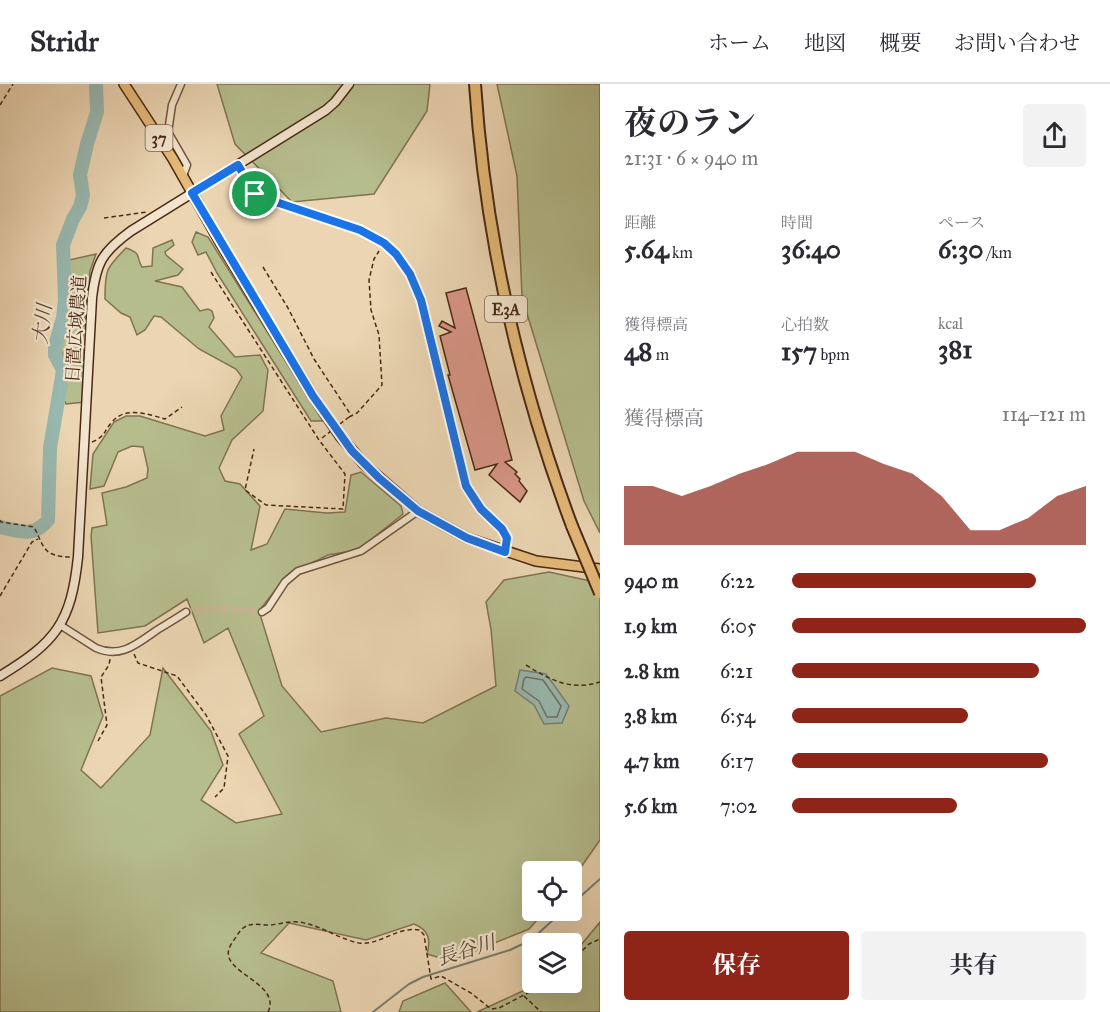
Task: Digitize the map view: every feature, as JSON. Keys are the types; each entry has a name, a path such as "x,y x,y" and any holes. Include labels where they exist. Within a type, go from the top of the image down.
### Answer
{"highway":[{"name":"E3A","path":"475,84 486,198 507,311 538,429 572,526 600,593"}],"main road":[{"name":"37","path":"124,84 183,176 313,396 335,429 364,464 418,511 467,538 536,561 600,569"}],"street":[{"path":"181,84 172,105 168,132 187,165 183,176"},
{"name":"日置広域農道","path":"0,676 36,653 48,641 60,625 75,588 92,298 96,272 104,253 113,244 162,212 326,110 349,84"},
{"path":"238,165 255,194 360,230 384,243 396,254 410,274 421,300 466,486 481,509 502,529 507,538 505,552"},
{"path":"262,612 268,608 285,582 298,571 355,554 418,511"},
{"path":"60,625 96,648 112,652 131,648 186,612"}],"path":[{"path":"0,105 13,84"},
{"path":"104,218 135,212 162,212"},
{"path":"318,440 357,412 382,386 379,335 371,310 369,280 374,259 384,243"},
{"path":"263,267 350,417"},
{"path":"212,273 318,440 345,474 343,509 266,505 245,490 254,449"},
{"path":"85,445 102,438 113,421 126,412 165,419 182,407"},
{"path":"0,520 34,527 41,545 54,556 78,557"},
{"path":"0,596 32,542 38,538"},
{"path":"131,648 138,663 177,676 206,715 228,756 224,788 215,797"},
{"path":"98,741 107,724 101,677 109,665 112,652"},
{"path":"526,665 550,680 566,685 581,687 600,682"},
{"path":"268,1012 271,1005 270,1000 260,985 232,965 228,956 228,950 241,928 249,924 298,922 358,943 370,943 412,928 420,930 424,936 431,979 441,976 471,993 491,1009 499,1008 528,993"},
{"path":"582,951 589,944 600,939"},
{"path":"524,995 541,1012"}],"green space":[{"path":"217,84 430,84 427,111 374,194 292,202 235,144"},
{"path":"497,84 600,84 600,533 584,501 522,297 517,176"},
{"path":"196,232 208,237 323,421 311,421 206,252 198,255 192,242"},
{"path":"172,240 174,245 165,252 166,255 183,269 178,275 155,281 182,287 200,311 208,309 212,311 214,318 209,327 235,357 260,355 268,370 263,411 232,440 219,468 225,481 240,484 260,506 251,550 267,544 285,509 327,513 345,512 351,475 361,472 401,506 403,514 358,550 328,555 287,575 259,611 282,686 321,732 386,718 423,723 496,686 486,602 504,580 549,572 600,583 600,840 582,866 582,861 522,861 522,921 536,921 529,929 450,961 427,954 428,936 423,929 414,924 366,940 289,923 261,953 333,981 341,1012 0,1012 0,696 52,668 91,676 103,716 81,770 101,788 150,735 163,668 211,731 223,765 201,800 236,823 282,814 239,734 264,716 228,628 204,643 187,599 145,626 98,633 91,536 92,528 107,525 102,493 126,487 147,478 148,469 143,447 132,446 118,452 104,486 90,489 93,454 114,422 126,416 140,416 205,436 224,430 221,416 242,377 236,369 199,349 161,317 154,316 145,330 137,335 130,317 121,313 105,299 106,275 114,260 126,248 137,254 142,267 152,266 153,248"},
{"path":"96,254 90,271 82,344 89,371 85,402 66,404 64,400 66,365 59,345 69,297 69,260"},
{"path":"600,922 600,1012 477,1012 522,991 582,993 582,944"},
{"path":"445,983 471,1012 399,1012 403,1001"}],"water":[{"path":"520,670 546,674 569,706 562,723 544,724 534,705 515,691"}],"building":[{"path":"466,288 512,460 505,462 517,472 515,474 527,491 520,502 489,475 497,464 475,470 448,375 450,375 440,336 451,332 439,326 442,321 455,328 446,293"}],"waterway":[{"name":"大川","path":"0,527 26,532 37,529 48,520 50,448 63,370 55,355 65,300 63,245 83,195 80,175 97,112 96,84"},
{"name":"長谷川","path":"582,895 600,879"},
{"name":"長谷川","path":"373,1012 409,984 423,977 510,950 531,940 552,921"}],"tunnel":[{"path":"186,612 214,608 262,612"}],"route":[{"path":"238,165 255,194 375,237 396,254 410,274 421,300 466,486 481,509 502,529 507,538 505,552 467,538 418,511 364,464 326,416 192,193 238,165"}]}
